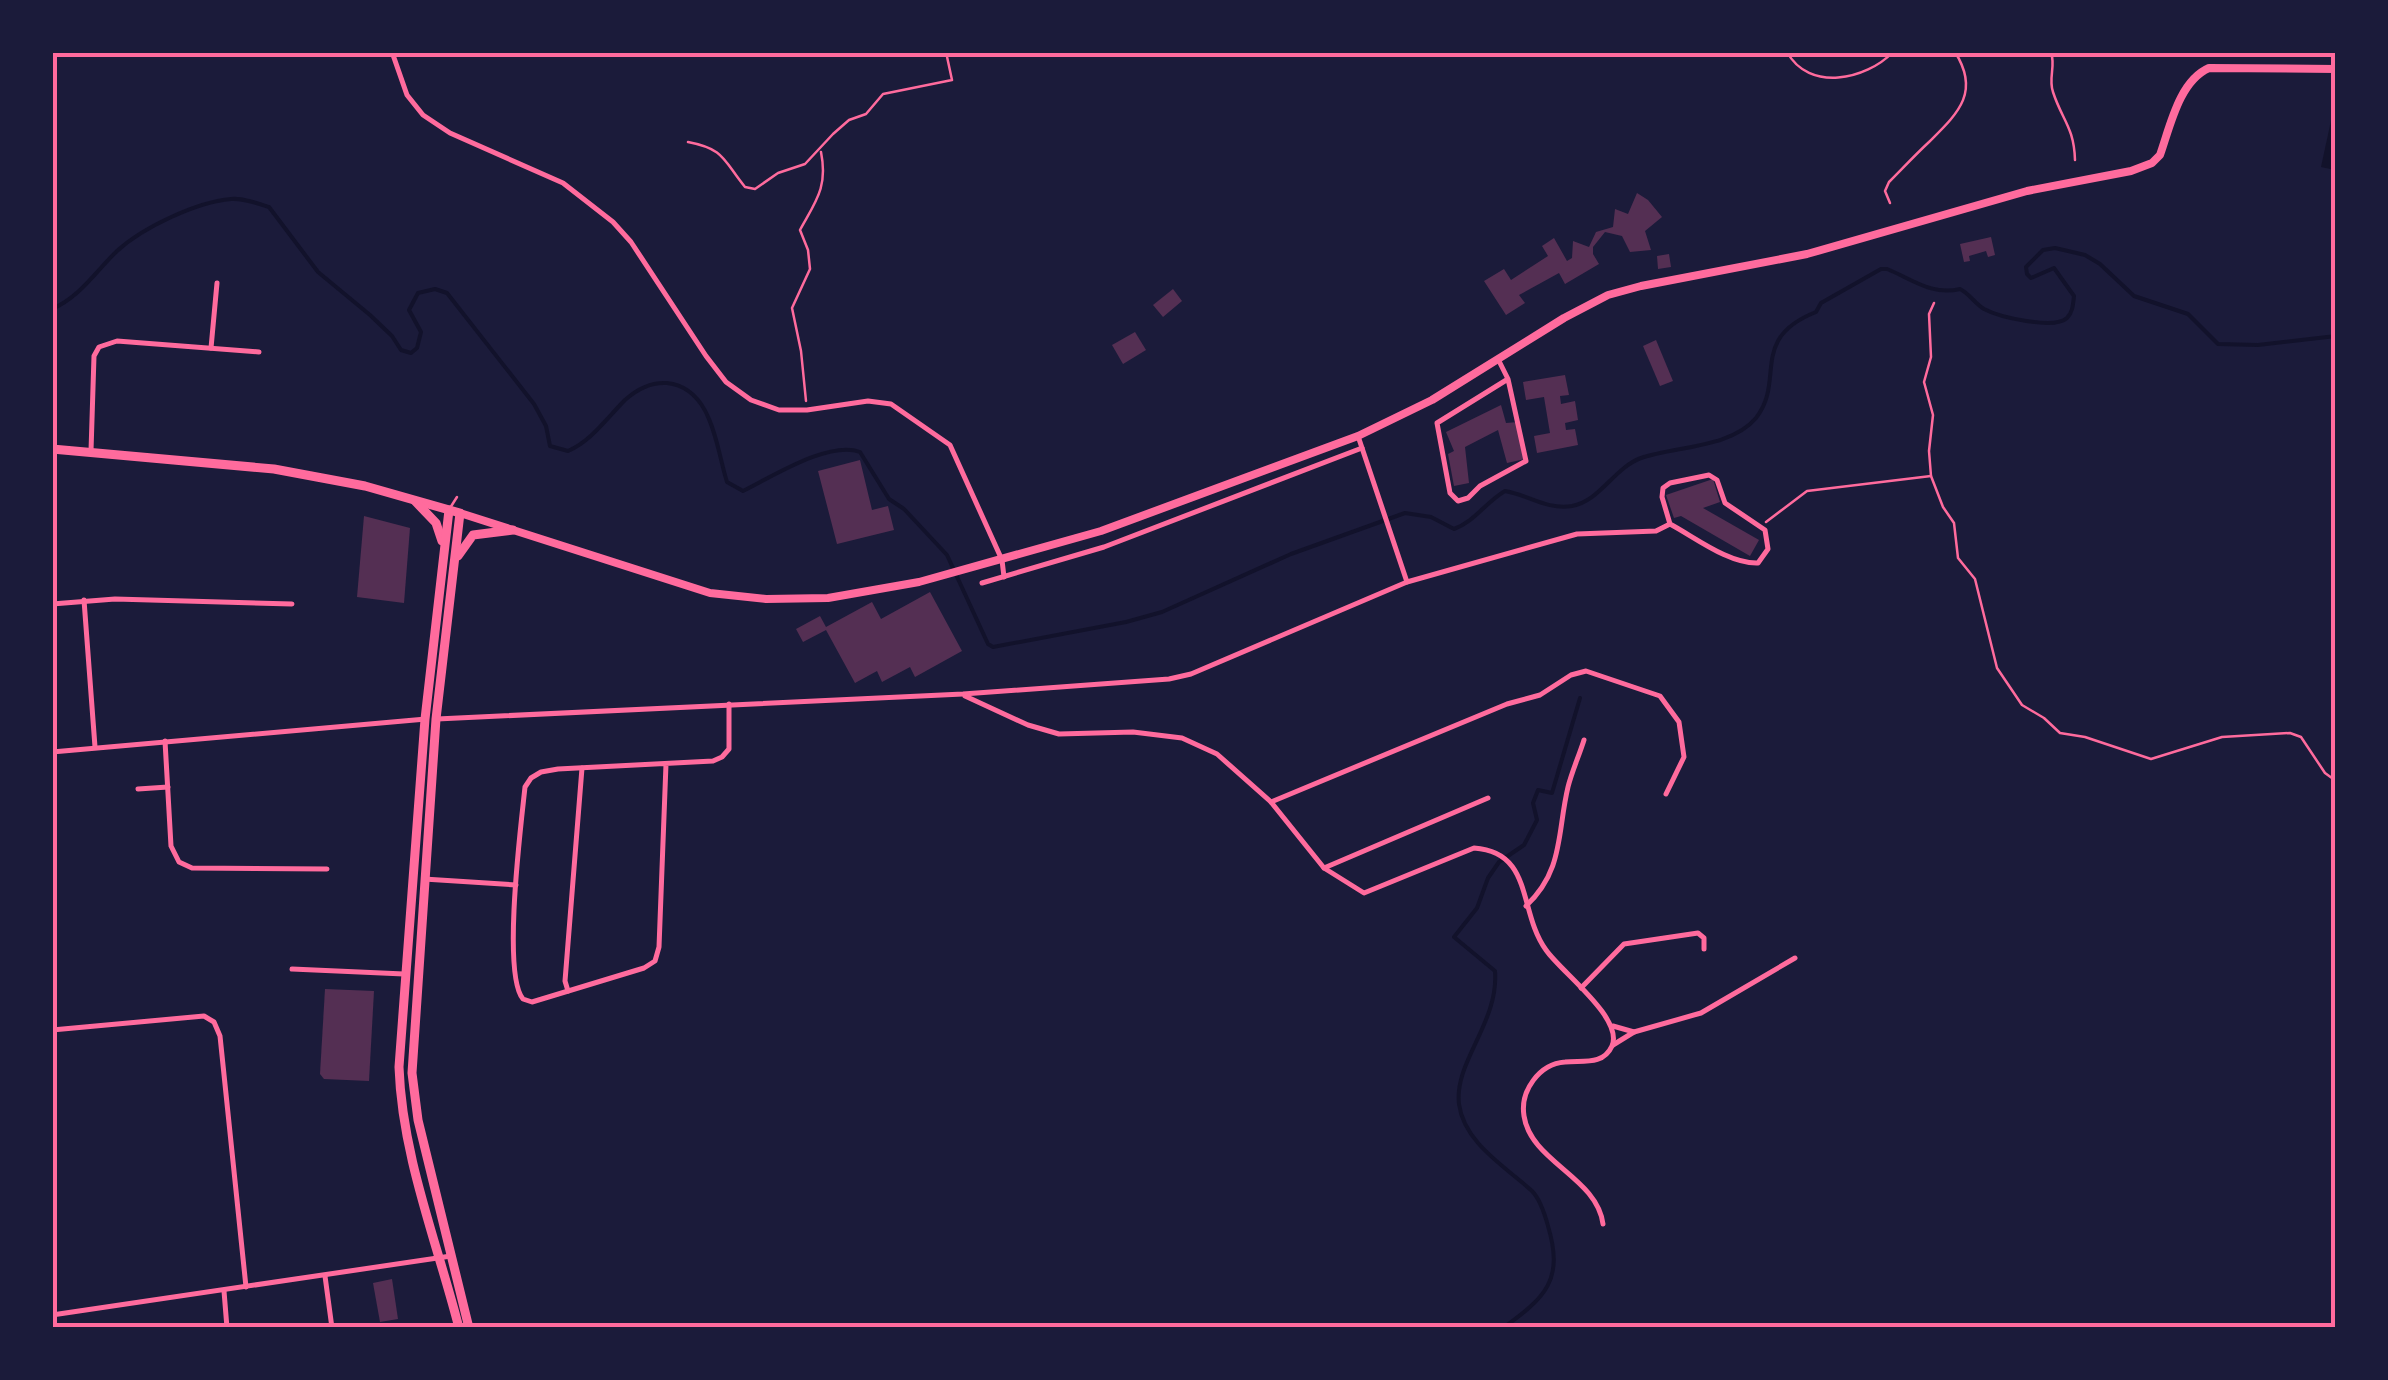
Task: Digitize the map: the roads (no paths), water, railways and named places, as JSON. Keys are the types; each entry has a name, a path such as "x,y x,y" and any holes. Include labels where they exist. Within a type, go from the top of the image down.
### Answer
{"main road":[{"path":"52,448 274,468 366,486 454,511"},
{"path":"414,500 436,523 445,548"},
{"path":"454,511 445,548 413,879 400,1092 458,1328"},
{"path":"454,511 454,566 431,719 426,879 412,1090 469,1328"},
{"path":"454,566 462,546 473,535 513,530"}],"street":[{"path":"392,52 407,95 423,115 450,133 564,183 613,222 631,242 726,382 750,400 779,410 868,401 891,404 950,445 1002,560 1004,577"},
{"path":"454,511 662,579 729,595 828,598 942,577 1100,531 1358,436 1432,400 1564,318 1625,290 1807,254 2027,191 2152,164 2160,155 2181,99 2195,76 2209,68 2336,68"},
{"path":"211,348 217,284"},
{"path":"91,452 94,356 99,347 116,340 259,352"},
{"path":"1498,359 1508,380 1527,459 1458,501 1450,492 1438,421 1508,380"},
{"path":"1358,436 1407,582"},
{"path":"982,582 1104,547 1362,448"},
{"path":"1710,475 1717,480 1725,503 1760,526 1767,536 1768,549 1762,561 1753,564 1720,552 1670,524 1663,488 1710,475"},
{"path":"52,752 431,719 963,694 1169,680 1407,582 1578,534 1656,531 1670,524"},
{"path":"52,604 84,600 292,604"},
{"path":"84,600 95,747"},
{"path":"1271,802 1507,704 1540,696 1571,675 1586,671 1660,696 1678,722 1684,757 1666,794"},
{"path":"963,694 1028,726 1059,734 1133,732 1182,738 1217,754 1271,802 1324,868 1364,893 1474,848 1491,849 1508,860 1521,880 1534,934 1556,965 1613,1026 1634,1032"},
{"path":"666,764 658,954 644,968 532,1002 523,999 514,978 516,885 526,787 532,778 541,772 722,757 731,740 729,704"},
{"path":"1526,906 1552,873 1564,830 1568,788 1584,740"},
{"path":"166,741 170,846 173,856 185,866 327,869"},
{"path":"568,991 565,980 582,768"},
{"path":"138,789 168,787"},
{"path":"1324,868 1488,798"},
{"path":"413,879 516,885"},
{"path":"1581,988 1624,944 1698,933 1704,938 1704,949"},
{"path":"1603,1224 1600,1210 1590,1197 1532,1138 1523,1102 1531,1082 1547,1069 1566,1062 1592,1062 1634,1032 1702,1013 1794,958"},
{"path":"292,968 407,974"},
{"path":"52,1030 204,1016 214,1022 220,1036 246,1287"},
{"path":"1613,1026 1613,1045"},
{"path":"52,1314 452,1256"},
{"path":"325,1276 332,1328"},
{"path":"224,1290 227,1328"}],"lane":[{"path":"454,511 457,497"}],"waterway":[{"path":"52,309 79,291 128,242 170,218 231,199 269,207 318,272 370,315 401,350 411,353 417,348 421,332 409,310 418,293 435,289 447,293 534,404 546,426 550,446 568,451 576,447 634,393 650,385 667,383 682,387 703,408 727,482 743,491 816,456 832,451 860,452 889,499 904,509 947,555 988,644 993,647 1162,612 1291,554 1405,513 1431,517 1454,529 1505,491 1554,506 1582,503 1641,458 1718,441 1745,428 1764,404 1775,347 1782,335 1816,312 1821,303 1881,269 1931,288 1960,289 1984,309 2001,315 2051,323 2067,318 2074,296 2054,268 2031,278 2026,267 2043,250 2055,248 2085,255 2100,264 2134,296 2188,314 2218,344 2258,345 2336,336"},
{"path":"1503,1328 1530,1307 1548,1286 1554,1260 1544,1212 1535,1194 1477,1142 1463,1118 1459,1088 1490,1008 1495,971 1454,937 1477,908 1488,878 1499,862 1524,845 1537,820 1533,803 1538,790 1552,793 1580,698"}]}
